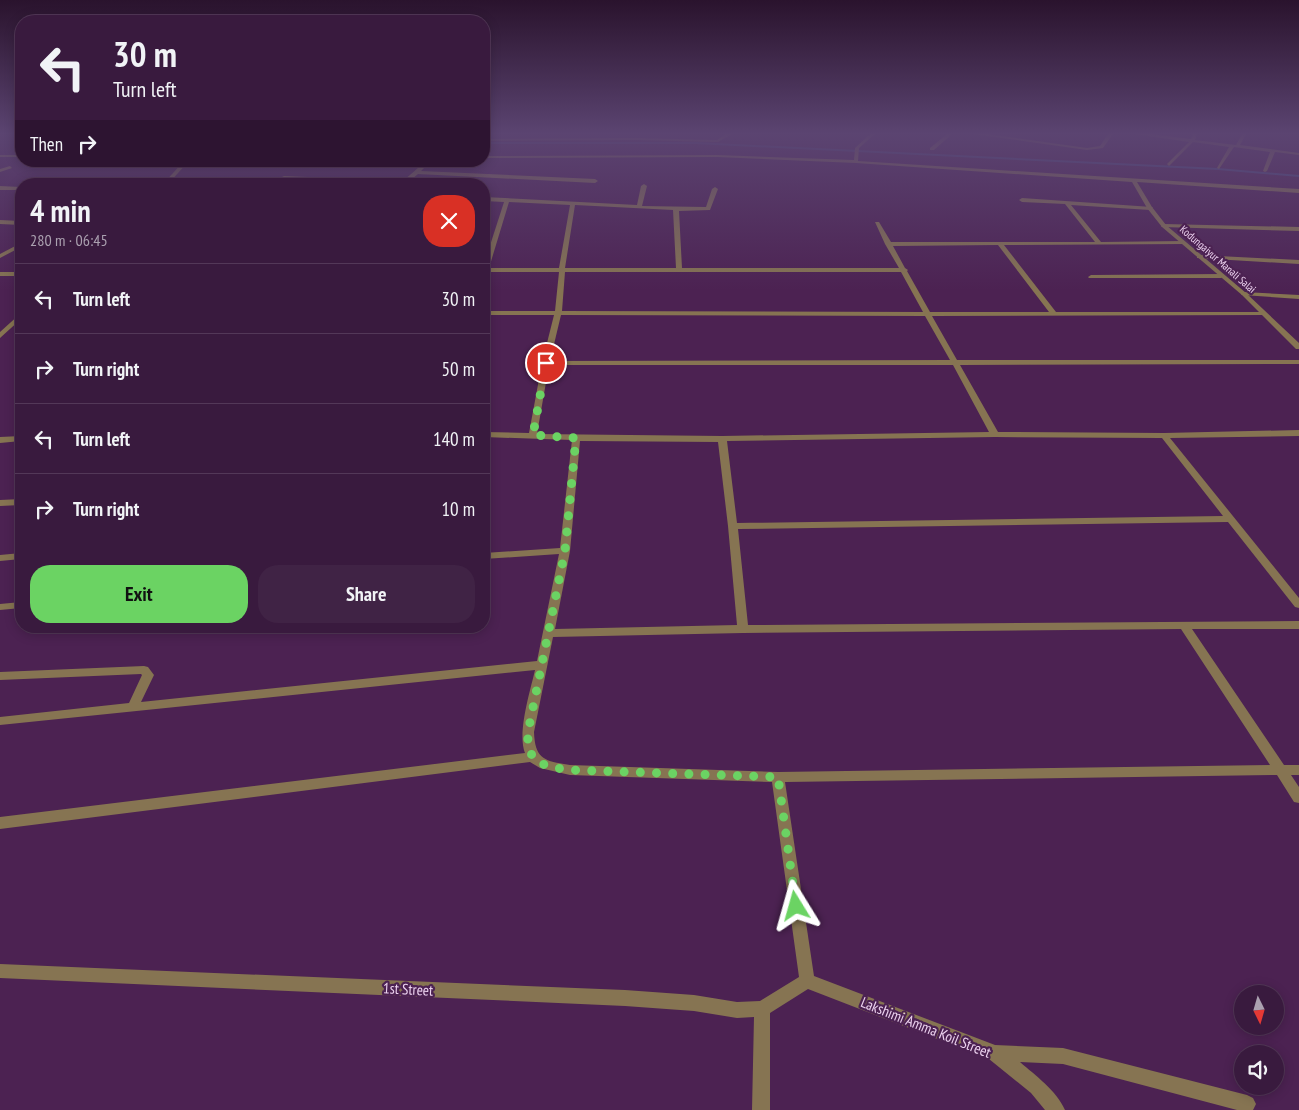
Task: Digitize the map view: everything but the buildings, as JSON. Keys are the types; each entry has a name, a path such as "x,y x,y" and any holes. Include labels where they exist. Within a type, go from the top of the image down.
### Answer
{"street":[{"path":"639,208 644,186"},
{"name":"Kodungaiyur Manali Salai","path":"1138,186 1150,208 1164,226 1244,294 1299,347"},
{"path":"1233,186 1299,191"},
{"path":"0,188 15,189"},
{"path":"490,199 639,208 708,209 715,189"},
{"path":"490,252 507,200"},
{"path":"1022,200 1150,208"},
{"path":"1066,203 1099,243"},
{"path":"533,435 546,363 558,313 562,270 573,204"},
{"path":"676,209 679,270"},
{"path":"0,222 15,223"},
{"path":"877,223 995,434"},
{"path":"1164,226 1299,230"},
{"path":"888,244 1183,243"},
{"path":"1000,244 1054,314"},
{"path":"0,256 15,248"},
{"path":"1199,257 1299,262"},
{"path":"490,270 905,270"},
{"path":"0,274 15,274"},
{"path":"1092,277 1221,276"},
{"path":"1244,294 1299,298"},
{"path":"490,313 1264,314"},
{"path":"0,336 15,321"},
{"path":"546,363 955,364 1299,362"},
{"path":"490,434 576,438 722,439 995,434 1164,436 1299,433"},
{"path":"1164,436 1299,605"},
{"path":"576,438 565,551 550,633 541,665 528,732 527,747 532,757 548,766 570,770 778,777 1299,770"},
{"path":"0,440 15,439"},
{"path":"722,439 743,629"},
{"path":"0,503 15,502"},
{"path":"733,526 1229,519"},
{"path":"490,556 565,551"},
{"path":"0,558 15,557"},
{"path":"0,606 15,605"},
{"path":"550,633 743,629 1299,625"},
{"path":"1184,626 1299,798"},
{"path":"0,721 541,665"},
{"path":"0,676 144,670 148,675 133,707"},
{"path":"0,823 532,757"},
{"path":"761,1110 762,1009 807,980 778,777"},
{"name":"1st Street","path":"0,971 626,998 737,1010 762,1009"},
{"name":"Lakshimi Amma Koil Street","path":"807,980 994,1053 1037,1087 1056,1110"},
{"path":"994,1053 1063,1056 1247,1104"}],"route":[{"path":"546,363 533,435 576,438 565,551 550,633 541,665 528,732 527,747 532,757 548,766 570,770 778,777 796,906"}]}
